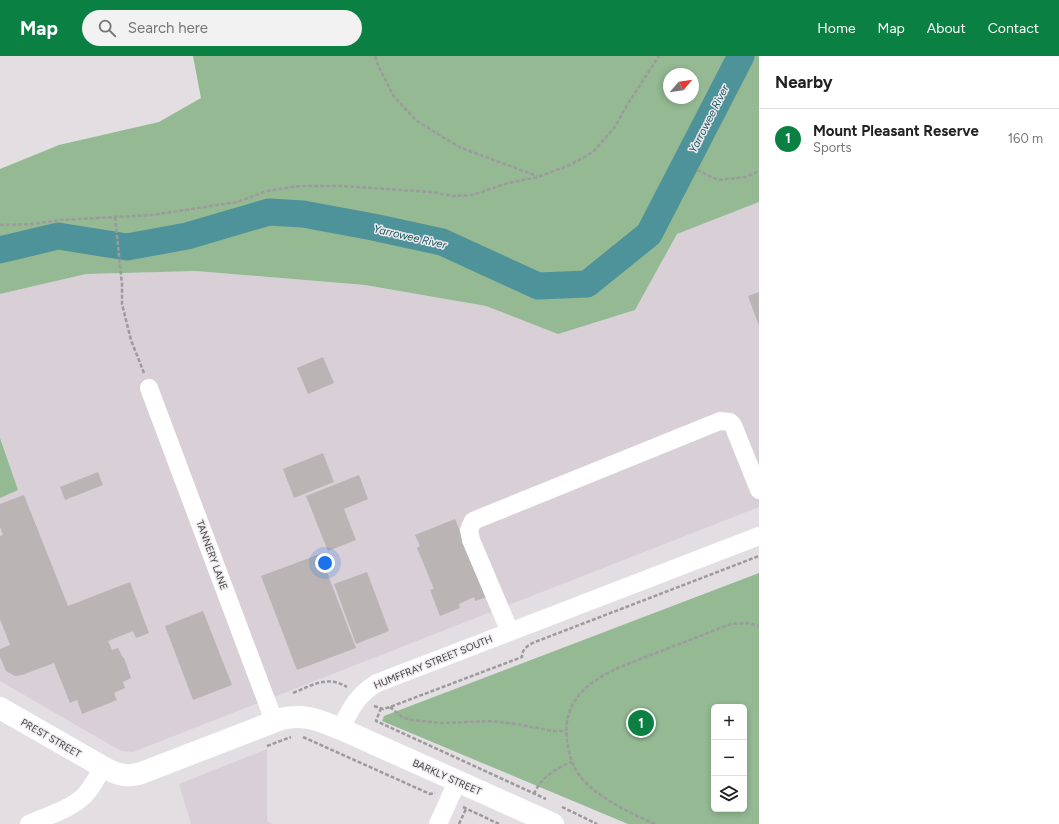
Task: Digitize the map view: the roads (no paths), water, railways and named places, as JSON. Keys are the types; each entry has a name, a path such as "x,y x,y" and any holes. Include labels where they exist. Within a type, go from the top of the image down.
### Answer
{"main road":[{"name":"PREST STREET","path":"0,708 103,767"},
{"path":"103,767 125,776 139,774 288,717 302,716 319,720 341,729"},
{"name":"BARKLY STREET","path":"341,729 453,791 554,814"}],"street":[{"name":"TANNERY LANE","path":"150,388 274,722"},
{"path":"510,632 471,540 469,530 474,521 720,421 730,422 733,425 759,490"},
{"name":"HUMFFRAY STREET SOUTH","path":"341,729 351,707 359,696 372,686 759,536"},
{"path":"29,824 66,808 79,800 90,790 103,767"},
{"path":"438,824 453,791"}],"waterway":[{"name":"Yarrowee River","path":"0,250 58,236 127,247 187,236 269,212 303,214 442,242 538,286 587,284 649,234 741,56"}],"place":[{"name":"Mount Pleasant Reserve","path":"641,723"}]}
